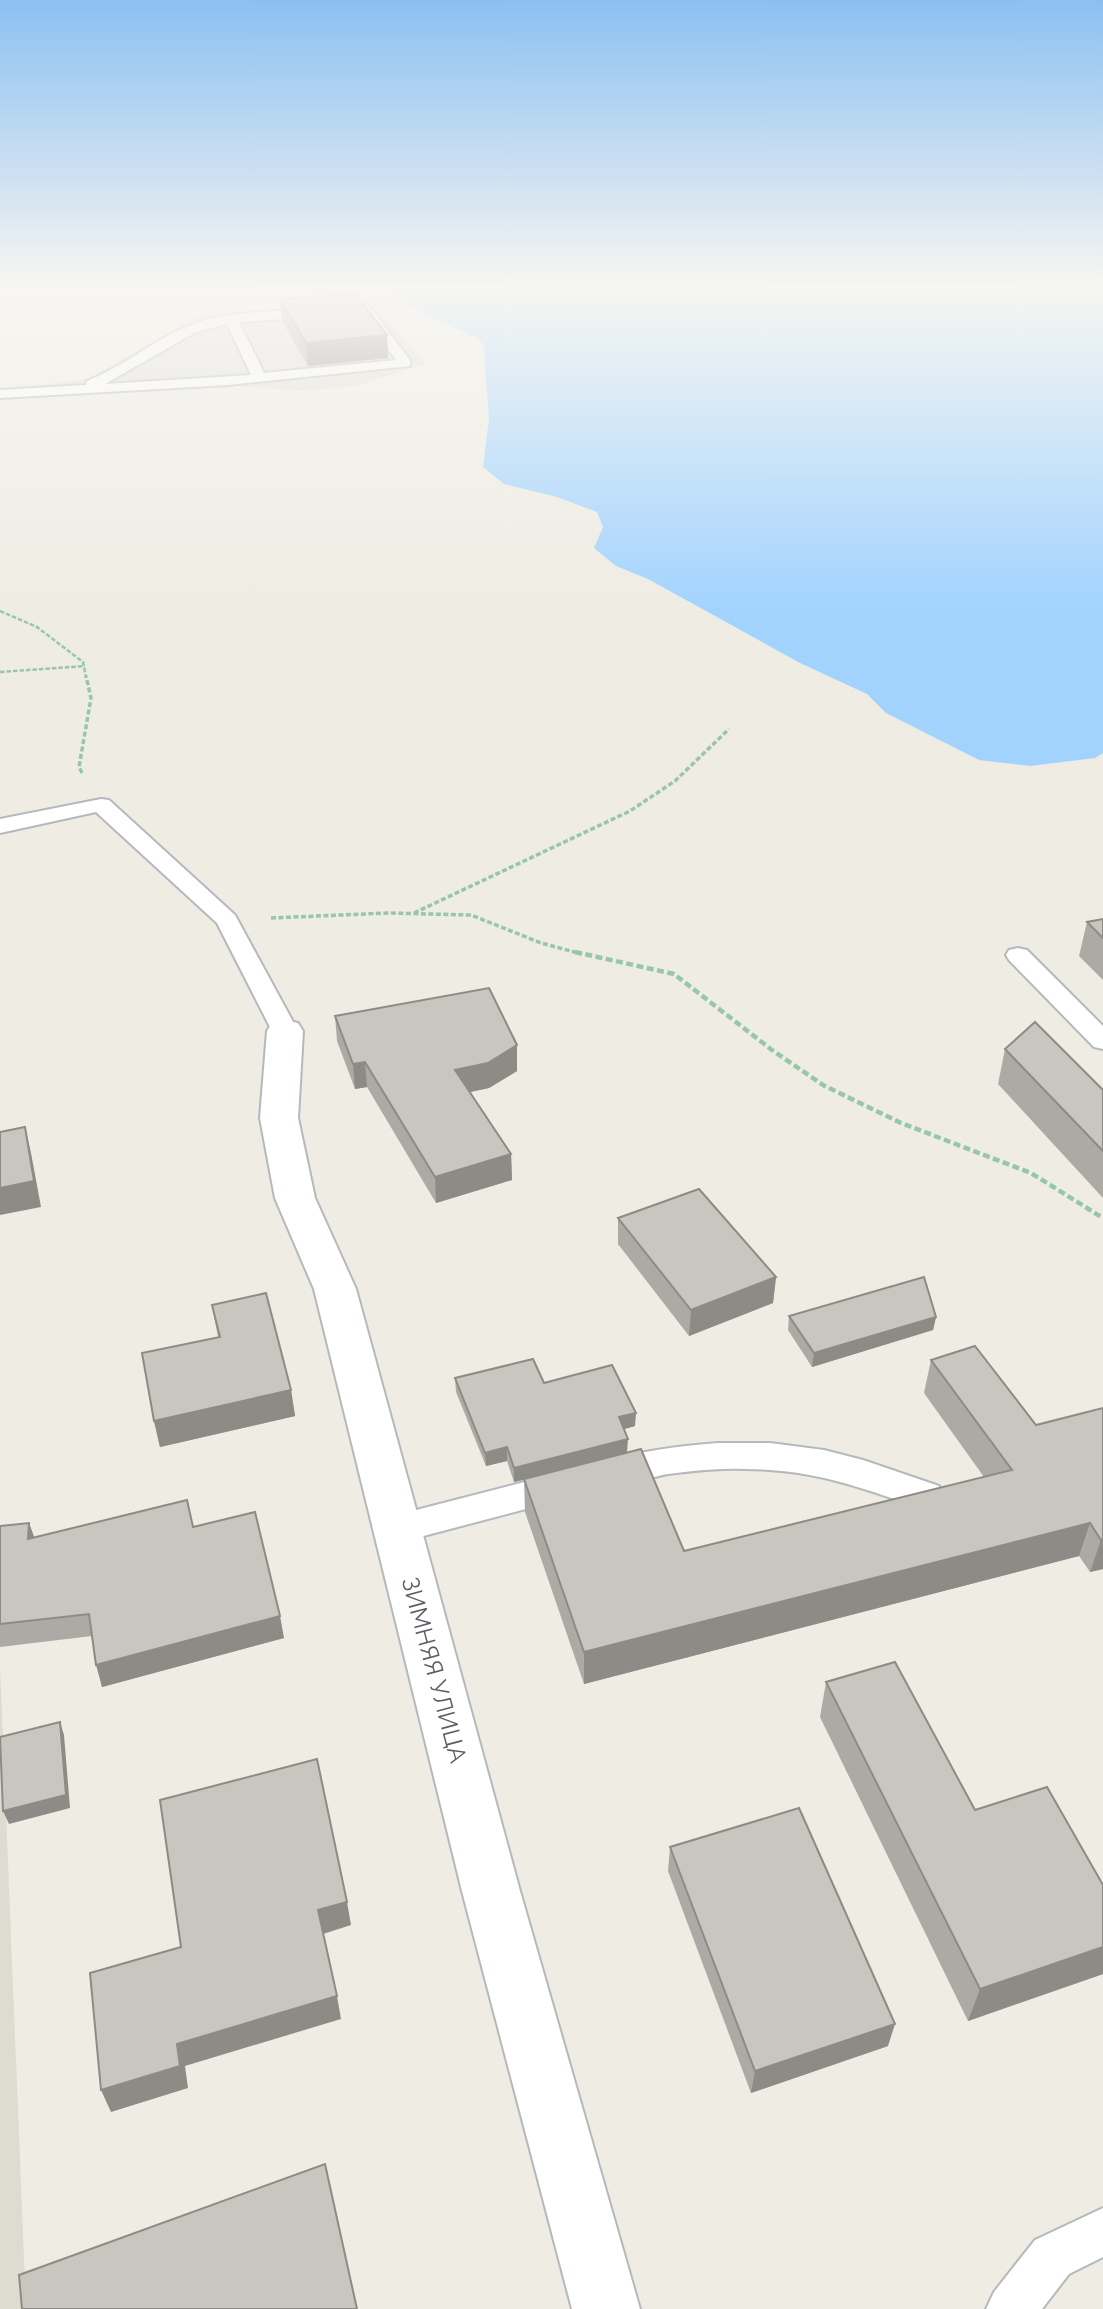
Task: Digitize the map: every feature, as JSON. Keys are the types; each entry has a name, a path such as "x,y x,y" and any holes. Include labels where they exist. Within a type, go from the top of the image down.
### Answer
{"street":[{"name":"ЗИМНЯЯ УЛИЦА","path":"285,1031 279,1118 295,1198 335,1289 491,1891 606,2309"}],"lane":[{"path":"0,826 101,805 227,920 285,1031"},
{"path":"1018,956 1103,1041"},
{"path":"397,1529 650,1463 737,1453 827,1463 927,1496"},
{"path":"1011,2309 1052,2257 1103,2232"}],"path":[{"path":"0,611 37,627 83,662 91,698 79,767 93,798 101,805"},
{"path":"0,672 85,666"},
{"path":"413,914 630,811 675,781 729,729"},
{"path":"227,920 413,914 471,915 541,943 674,974 772,1050 823,1085 901,1123 1031,1173 1103,1218"}],"shaded area":[{"path":"35,394 107,394 35,398"},
{"path":"0,1665 25,2284 328,2175 357,2309 0,2309"}],"water":[{"path":"487,394 1103,394 1103,753 1095,758 1030,766 979,760 886,713 867,694 800,663 648,579 616,566 594,548 603,527 597,512 557,497 504,484 483,467 489,419"}],"building":[{"path":"1103,919 1103,938 1087,922"},
{"path":"489,988 517,1045 488,1063 455,1070 511,1154 435,1177 365,1062 353,1064 335,1016"},
{"path":"1035,1022 1103,1090 1103,1151 1005,1049"},
{"path":"25,1127 34,1181 0,1188 0,1132"},
{"path":"699,1189 776,1277 691,1310 618,1218"},
{"path":"924,1277 936,1317 814,1353 789,1316"},
{"path":"266,1293 291,1390 154,1421 142,1353 220,1337 212,1305"},
{"path":"975,1346 1036,1425 1103,1408 1103,1539 1101,1540 1090,1523 584,1652 524,1479 641,1449 684,1551 1012,1470 931,1360"},
{"path":"533,1359 544,1383 612,1365 636,1413 619,1417 628,1439 514,1468 507,1447 485,1453 455,1378"},
{"path":"187,1500 193,1527 255,1512 280,1616 96,1665 89,1614 0,1624 0,1526 29,1523 28,1539"},
{"path":"895,1662 975,1810 1047,1787 1103,1885 1103,1947 980,1989 826,1682"},
{"path":"60,1722 66,1795 3,1811 0,1737"},
{"path":"317,1759 347,1902 318,1910 337,1996 177,2044 180,2066 101,2090 90,1973 181,1947 160,1800"},
{"path":"799,1808 895,2024 755,2071 670,1847"},
{"path":"325,2164 357,2309 22,2309 19,2275"}]}
